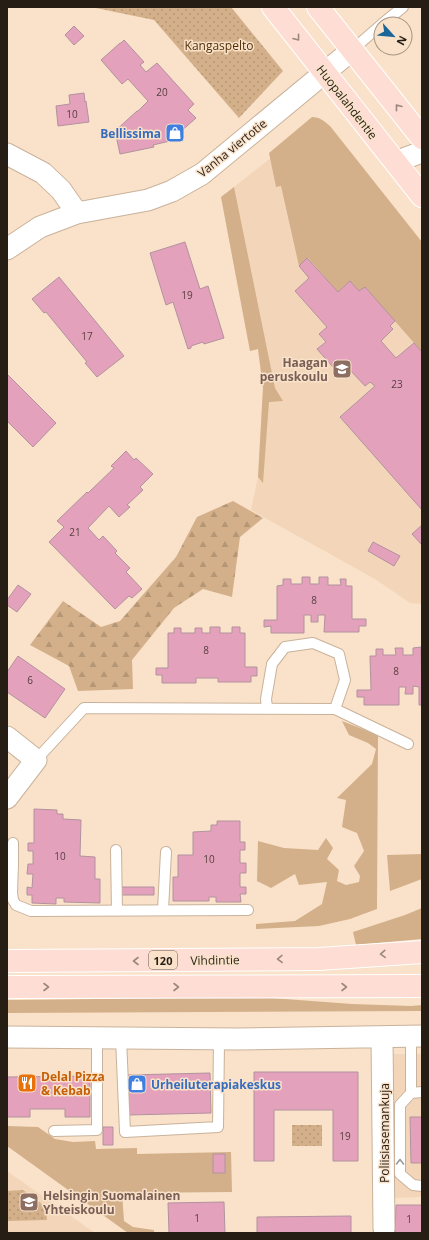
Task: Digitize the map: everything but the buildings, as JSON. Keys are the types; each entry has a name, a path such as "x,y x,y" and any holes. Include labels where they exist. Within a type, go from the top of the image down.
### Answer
{"main road":[{"name":"Huopalahdentie","path":"273,7 422,196"},
{"path":"318,7 422,138"},
{"name":"Vihdintie","path":"7,961 319,959 422,952"},
{"path":"7,988 422,986"}],"street":[{"name":"Vanha viertotie","path":"7,249 40,227 77,213 109,206 135,203 172,192 202,174 352,50"},
{"path":"395,162 422,152"},
{"path":"7,154 43,173 61,190 77,213"},
{"path":"7,737 36,760 7,798"},
{"path":"7,1037 219,1039 417,1036"},
{"name":"Poliisiasemankuja","path":"382,1037 384,1229"}],"lane":[{"path":"392,16 402,7"},
{"path":"352,50 373,32"},
{"path":"267,708 266,699 272,664 285,647 313,643 339,654 345,680 335,709"},
{"path":"36,760 84,708 335,709 408,744"},
{"path":"13,843 10,863 13,900 16,905 31,911 248,910"},
{"path":"116,850 117,911"},
{"path":"162,910 166,852"},
{"path":"417,1036 411,1092 400,1105 400,1174 412,1186 422,1186"},
{"path":"54,1131 97,1130 97,1038"},
{"path":"121,1038 125,1132 218,1127 219,1039"},
{"path":"411,1092 422,1092"}],"shaded area":[{"name":"Haagan peruskoulu","path":"277,153 422,321 422,604 410,603 375,579 251,510 258,477 263,388 258,349 250,351 221,197"},
{"path":"392,1054 422,1054 422,1197 393,1198"},
{"name":"Helsingin Suomalainen Yhteiskoulu","path":"7,1171 95,1233 7,1233"}],"green space":[{"name":"Kangaspelto","path":"91,7 231,7 283,71 239,118 154,20"},
{"path":"312,117 324,121 330,126 422,242 422,352 365,287 359,291 350,281 338,292 308,258 299,266 281,186 276,187 269,153"},
{"path":"234,187 275,388 283,401 269,402 263,483 258,477 263,388 258,349 250,351 221,197"},
{"path":"233,501 263,518 240,537 232,597 203,589 174,608 132,660 133,689 78,691 69,666 30,645 63,601 101,627 120,621 176,557 197,517"},
{"path":"342,721 378,735 377,909 350,919 319,926 256,929 256,924 295,921 322,904 327,882 299,885 295,874 271,888 257,881 258,841 284,848 318,850 326,838 333,848 327,859 339,870 337,881 346,885 359,882 360,876 354,866 364,851 357,833 342,827 346,800 337,798 372,764 376,749 368,743 349,735"},
{"path":"422,854 422,879 390,891 387,855"},
{"path":"422,908 422,939 356,945 353,932"},
{"path":"258,997 352,1004 422,1005 422,1011 7,1013 7,1000"},
{"path":"292,1125 322,1125 322,1146 292,1146"},
{"path":"7,1126 38,1127 55,1139 73,1142 95,1141 96,1149 137,1148 137,1154 231,1152 232,1192 122,1193 124,1221 133,1227 154,1230 154,1233 128,1233 7,1146"},
{"path":"23,1190 46,1207 47,1220 7,1221 7,1191"}],"place":[{"name":"Bellissima","path":"175,133"},
{"name":"Haagan peruskoulu","path":"342,369"},
{"name":"Delal Pizza & Kebab","path":"27,1083"},
{"name":"Urheiluterapiakeskus","path":"137,1084"},
{"name":"Helsingin Suomalainen Yhteiskoulu","path":"29,1202"}]}
